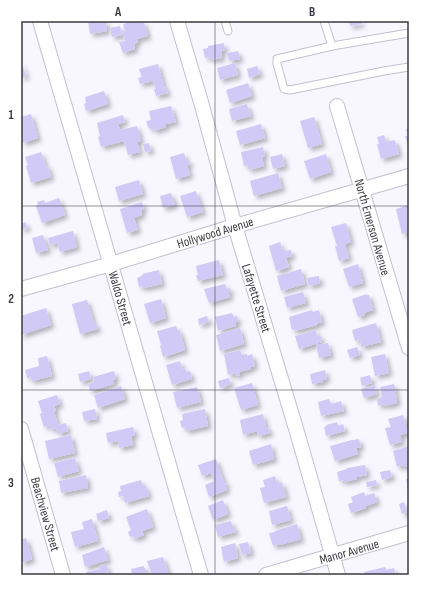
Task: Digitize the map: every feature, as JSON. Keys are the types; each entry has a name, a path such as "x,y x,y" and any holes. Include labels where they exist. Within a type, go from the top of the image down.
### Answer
{"street":[{"name":"Waldo Street","path":"40,21 201,575"},
{"name":"Lafayette Street","path":"177,21 235,226 338,575"},
{"name":"North Emerson Avenue","path":"337,106 362,189 404,314 409,348"},
{"name":"Hollywood Avenue","path":"21,289 409,176"},
{"name":"Beachview Street","path":"21,429 64,575"},
{"name":"Manor Avenue","path":"266,575 409,533"}],"lane":[{"path":"225,21 228,32"},
{"path":"324,21 332,46"},
{"path":"409,33 332,46 277,58 277,64 284,89 290,90 409,67"}],"building":[{"path":"88,21 106,21 107,31 90,34"},
{"path":"133,21 142,21 142,23 144,23 148,36 137,39 138,42 134,44 135,49 123,53 119,42 125,41 122,31 125,31 123,24"},
{"path":"349,21 361,21 361,24 350,26"},
{"path":"120,26 122,35 112,37 110,28"},
{"path":"224,43 225,50 221,51 222,58 211,60 210,57 205,58 203,49 208,48 208,46"},
{"path":"238,51 240,59 229,61 227,53"},
{"path":"21,61 26,76 21,78"},
{"path":"235,63 238,75 220,80 217,68"},
{"path":"158,64 164,86 168,93 156,96 154,89 156,89 153,81 140,84 138,78 142,77 139,69"},
{"path":"257,66 260,74 249,78 247,69"},
{"path":"248,83 252,96 230,103 226,90"},
{"path":"104,91 108,104 86,111 84,104 86,103 85,97"},
{"path":"247,104 251,116 232,121 229,109"},
{"path":"171,106 176,122 166,124 166,127 154,131 153,127 149,129 146,121 151,120 149,111"},
{"path":"31,114 38,138 23,143 21,135 21,117"},
{"path":"123,115 125,122 118,124 120,130 137,126 141,141 137,142 140,152 128,155 124,141 101,147 98,137 100,136 97,123"},
{"path":"314,117 322,144 308,148 300,121"},
{"path":"261,124 265,138 240,145 236,131"},
{"path":"409,128 409,148 405,136 408,136 406,129"},
{"path":"384,135 386,142 395,140 399,154 381,159 377,144 379,144 377,137"},
{"path":"149,143 151,151 145,152 143,144"},
{"path":"263,147 265,156 262,157 264,166 249,170 247,165 244,166 241,152"},
{"path":"41,152 46,167 48,166 51,177 31,183 25,157"},
{"path":"184,153 186,161 189,160 190,165 187,165 190,175 176,179 170,157"},
{"path":"282,154 285,166 273,169 270,157"},
{"path":"326,154 331,172 310,179 304,161"},
{"path":"278,173 282,188 254,196 250,181"},
{"path":"139,180 143,194 119,201 115,187"},
{"path":"196,191 203,212 187,217 180,196"},
{"path":"171,193 175,205 163,208 160,196"},
{"path":"59,198 65,215 42,223 36,206 38,205 37,202 44,200 45,203"},
{"path":"142,202 144,209 141,210 142,215 134,218 138,230 127,233 120,209"},
{"path":"409,205 409,232 402,234 396,209"},
{"path":"26,222 27,228 21,230 21,224"},
{"path":"346,223 351,242 345,244 349,258 339,261 335,246 337,246 331,227"},
{"path":"73,231 77,247 60,252 57,243 50,245 48,238"},
{"path":"43,235 48,250 36,253 32,238"},
{"path":"280,242 282,249 284,248 285,251 291,250 292,256 286,258 289,267 276,271 269,246"},
{"path":"219,260 223,275 198,281 196,266"},
{"path":"358,264 363,283 349,287 343,269"},
{"path":"301,269 305,284 281,291 277,276"},
{"path":"159,270 162,284 143,288 142,286 139,287 137,278 143,275 142,274"},
{"path":"319,276 320,283 309,286 307,278"},
{"path":"225,284 227,289 230,288 231,292 228,292 230,297 209,303 204,289"},
{"path":"303,292 306,303 287,308 284,297"},
{"path":"367,294 369,295 373,310 358,317 352,299"},
{"path":"161,299 166,318 150,323 144,304"},
{"path":"87,300 94,324 96,323 98,329 80,334 72,304"},
{"path":"46,308 51,325 21,335 21,316"},
{"path":"312,310 313,312 319,310 322,322 316,324 317,325 295,331 294,329 292,330 289,317"},
{"path":"232,313 234,317 237,316 238,322 236,322 236,326 218,331 215,317"},
{"path":"207,316 209,322 199,325 198,319"},
{"path":"376,323 381,342 361,347 360,340 355,341 352,330"},
{"path":"176,326 178,331 180,331 185,350 163,357 157,331"},
{"path":"240,328 244,344 220,351 216,335"},
{"path":"316,330 317,336 320,335 322,342 299,349 295,336"},
{"path":"328,343 331,355 319,358 316,345"},
{"path":"357,347 360,355 350,358 347,350"},
{"path":"240,350 242,355 247,354 247,356 252,354 255,366 250,367 251,369 239,372 240,375 235,376 235,373 228,375 224,354"},
{"path":"385,354 389,373 375,376 371,357"},
{"path":"47,356 52,376 32,381 31,377 27,378 25,370 39,366 38,358"},
{"path":"180,361 182,369 185,368 186,372 190,371 192,379 172,385 166,365"},
{"path":"325,370 327,379 323,380 322,382 312,384 310,374"},
{"path":"89,371 91,379 80,382 78,374"},
{"path":"114,371 116,379 113,380 114,384 90,391 88,384 94,382 93,377"},
{"path":"370,375 372,383 362,386 360,378"},
{"path":"229,378 231,384 220,388 218,381"},
{"path":"252,383 258,405 241,410 234,388"},
{"path":"394,384 397,403 378,406 377,399 382,397 380,387"},
{"path":"374,385 377,394 364,398 361,389"},
{"path":"121,386 125,399 98,408 94,395"},
{"path":"197,387 201,402 177,408 173,392"},
{"path":"57,395 60,404 54,406 56,410 54,411 58,425 66,423 68,431 58,434 56,428 51,430 49,425 44,427 38,401"},
{"path":"329,399 331,404 341,401 344,411 321,416 318,402"},
{"path":"95,409 97,419 84,421 82,412"},
{"path":"205,409 208,426 186,431 185,427 182,428 180,421 183,420 182,414"},
{"path":"263,414 266,427 268,427 270,433 258,436 257,431 243,435 240,420"},
{"path":"403,415 408,433 400,435 402,442 390,445 385,428 391,427 388,419"},
{"path":"337,422 338,426 343,424 345,431 326,436 324,427"},
{"path":"133,427 135,435 131,436 133,445 119,448 118,441 108,443 106,433"},
{"path":"71,435 75,453 49,459 45,441"},
{"path":"359,439 361,447 356,448 358,454 335,461 330,446"},
{"path":"271,444 274,459 253,465 249,451"},
{"path":"409,446 409,466 403,467 403,465 397,467 393,451"},
{"path":"75,458 79,471 58,477 54,463"},
{"path":"216,459 224,482 228,483 225,484 227,490 209,497 205,485 214,481 211,473 202,476 198,465"},
{"path":"365,465 367,475 344,482 344,480 339,481 337,472 347,468"},
{"path":"390,470 392,477 382,480 380,472"},
{"path":"86,475 88,488 61,493 59,481"},
{"path":"275,476 277,484 282,482 286,497 264,503 260,488 265,487 263,480"},
{"path":"406,479 409,479 409,489 408,489"},
{"path":"141,480 143,486 146,486 149,496 125,503 123,496 119,497 118,492 121,491 120,486"},
{"path":"376,480 377,485 367,487 366,482"},
{"path":"364,492 365,496 374,493 377,502 366,506 366,508 351,513 348,504 353,502 351,497"},
{"path":"223,500 228,514 213,520 208,506"},
{"path":"404,502 407,512 402,514 399,504"},
{"path":"287,506 291,520 272,525 269,511"},
{"path":"147,509 153,527 142,531 144,535 134,539 133,536 130,537 128,532 131,530 126,517"},
{"path":"107,510 109,518 98,521 96,514"},
{"path":"92,519 98,541 75,547 71,532 84,529 82,522"},
{"path":"231,521 236,532 218,537 215,525"},
{"path":"297,524 301,539 273,546 269,533"},
{"path":"26,538 32,559 21,563 21,540"},
{"path":"248,542 251,553 242,555 239,544"},
{"path":"235,543 238,558 224,562 221,547"},
{"path":"104,547 108,560 85,567 82,555"},
{"path":"163,557 169,575 152,575 147,561"},
{"path":"107,565 109,575 87,575 86,572 100,569 100,566"},
{"path":"144,566 147,575 132,575 131,569"},
{"path":"385,567 386,570 394,568 396,575 365,575 364,572"}]}
